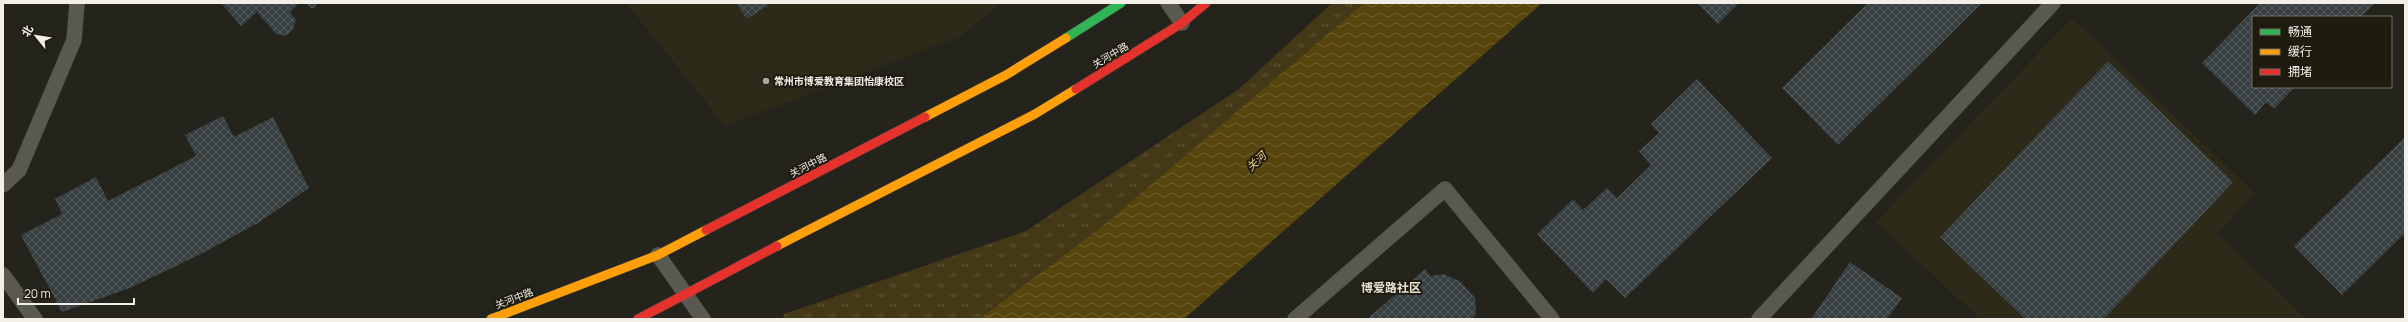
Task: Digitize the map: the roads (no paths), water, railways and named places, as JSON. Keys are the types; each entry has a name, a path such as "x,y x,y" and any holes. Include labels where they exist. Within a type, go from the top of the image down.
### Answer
{"main road":[{"name":"关河中路","path":"491,319 658,255 1006,75 1121,3"},
{"name":"关河中路","path":"638,319 685,293 1035,114 1182,23 1206,3"}],"lane":[{"path":"3,185 19,170 74,40 77,3"},
{"path":"1168,3 1182,23"},
{"path":"1759,319 2053,3"},
{"path":"1294,319 1445,189 1552,319"},
{"path":"658,255 703,319"},
{"path":"3,275 35,319"}],"water":[{"name":"关河","path":"1364,3 1542,3 1184,319 979,319 1100,228"}],"place":[{"name":"常州市博爱教育集团怡康校区","path":"766,81"}],"district":[{"name":"博爱路社区","path":"1391,287"}]}
